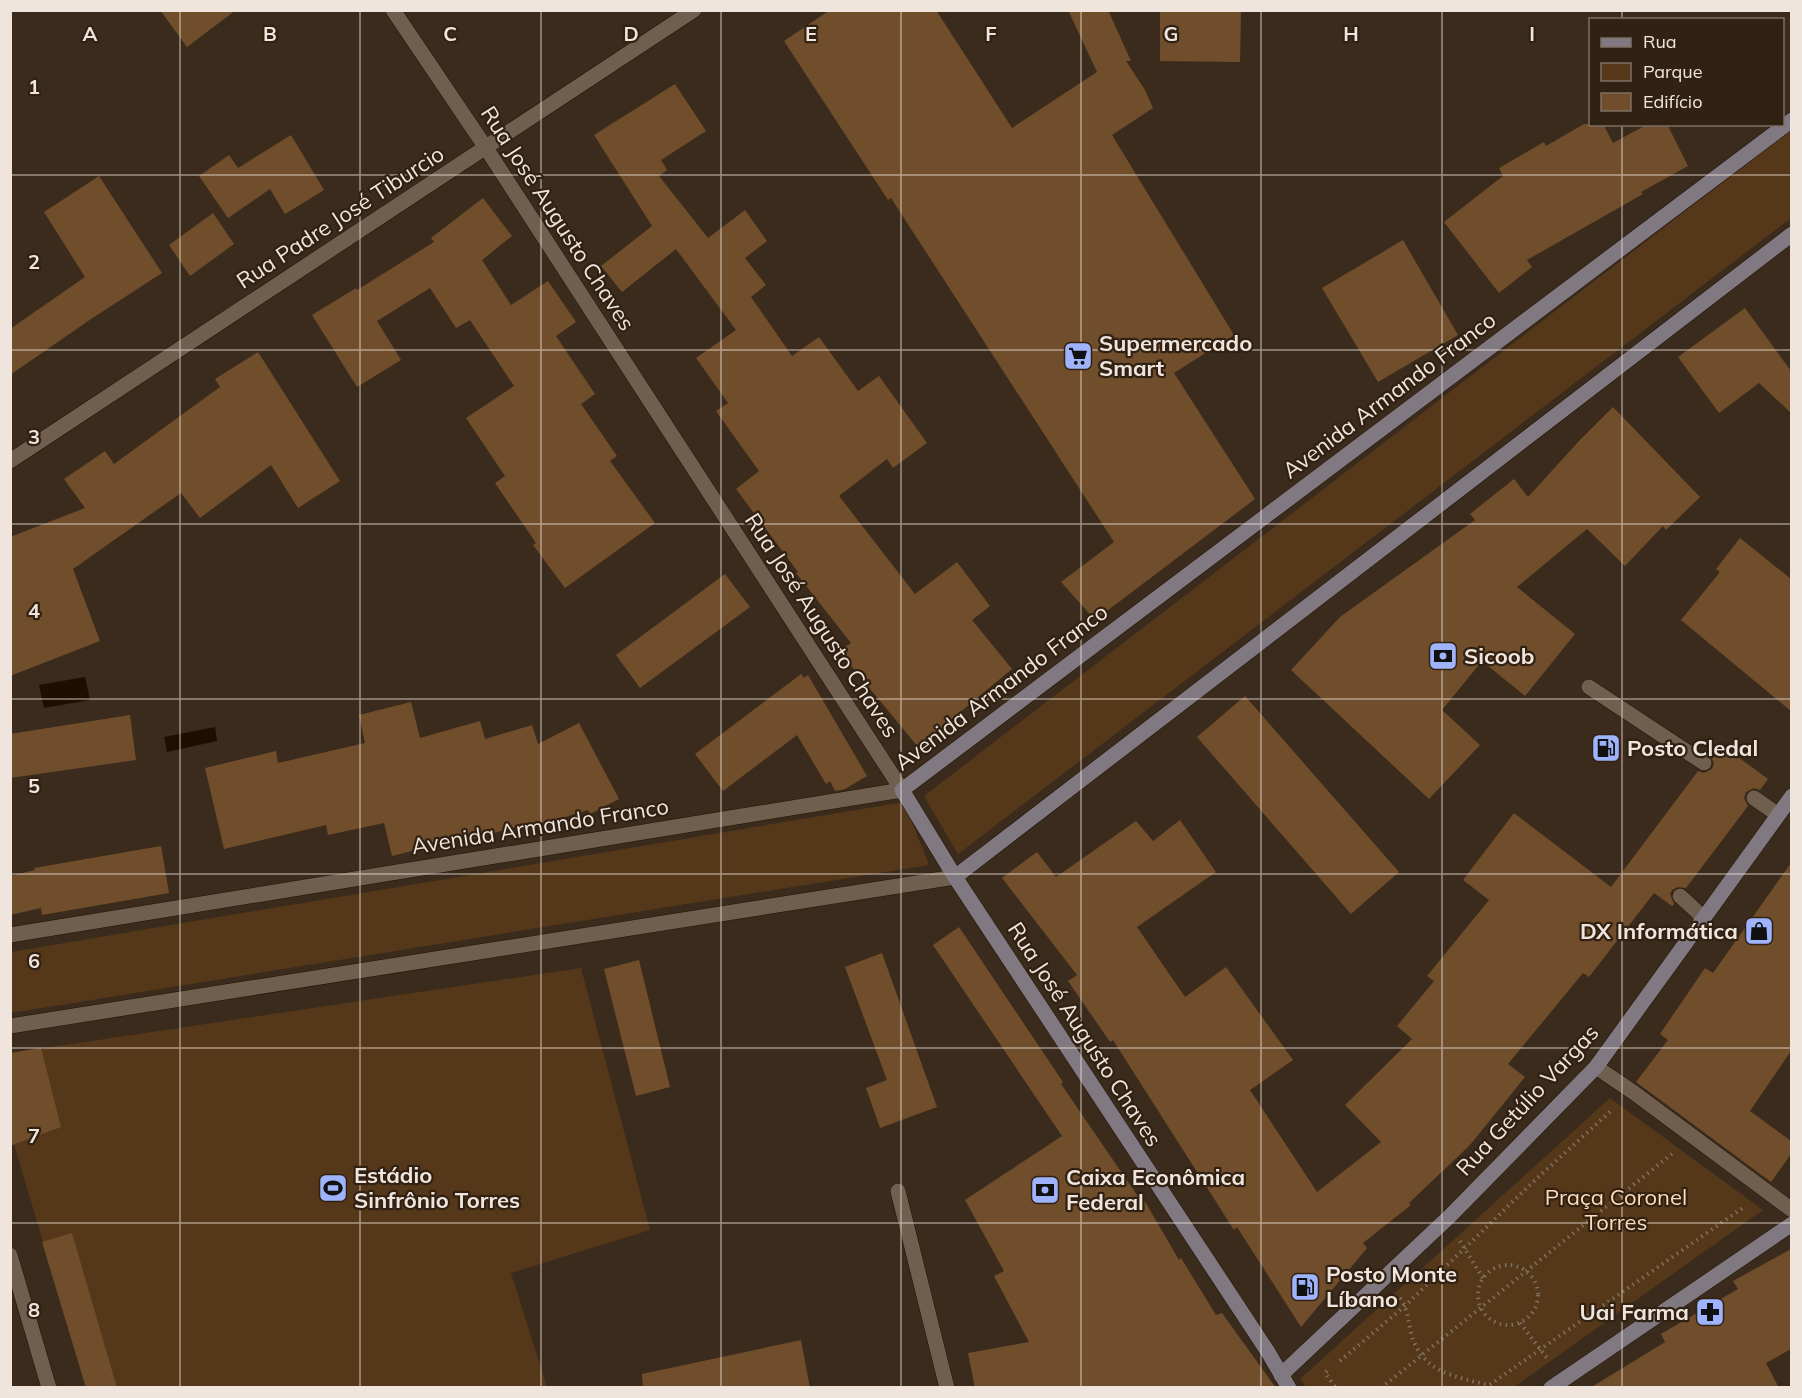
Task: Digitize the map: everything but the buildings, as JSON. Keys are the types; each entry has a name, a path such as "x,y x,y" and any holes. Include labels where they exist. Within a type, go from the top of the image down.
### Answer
{"street":[{"name":"Rua José Augusto Chaves","path":"393,10 486,148 902,790 955,877 1262,1342 1285,1381"},
{"name":"Rua Padre José Tiburcio","path":"10,461 694,10"},
{"name":"Avenida Armando Franco","path":"10,936 902,790 1783,126"},
{"path":"10,1026 955,877 1791,234"},
{"path":"1589,687 1704,763"},
{"name":"Rua Getúlio Vargas","path":"1285,1381 1384,1278 1450,1216 1596,1067 1791,796"},
{"path":"1755,798 1777,814"},
{"path":"1680,896 1704,918"},
{"path":"1596,1067 1791,1210"},
{"path":"898,1191 948,1388"},
{"path":"1556,1384 1791,1224"},
{"path":"10,1255 49,1388"}],"path":[{"path":"1336,1388 1325,1373 1406,1305 1533,1182 1633,1092"},
{"path":"1381,1388 1679,1148"},
{"path":"1384,1278 1406,1305 1412,1335 1421,1355 1439,1371 1488,1387 1767,1191"},
{"path":"1450,1216 1464,1249 1484,1281"},
{"path":"1507,1265 1526,1270 1536,1282 1539,1298 1533,1313 1520,1323 1505,1326 1490,1320 1480,1308 1478,1288 1489,1272 1507,1265"},
{"path":"1520,1323 1541,1349 1556,1384"}],"green space":[{"path":"1791,130 1791,218 958,854 924,796"},
{"path":"904,802 929,865 11,1013 11,952"},
{"name":"Estádio Sinfrônio Torres","path":"581,968 650,1230 511,1273 547,1387 86,1387 11,1134 11,1053"},
{"name":"Praça Coronel Torres","path":"1610,1098 1763,1210 1514,1387 1306,1387 1300,1379"}],"shaded area":[{"path":"85,677 90,700 44,708 39,685"},
{"path":"215,727 217,741 167,752 164,737"}],"place":[{"name":"Supermercado Smart","path":"1078,356"},
{"name":"Sicoob","path":"1443,656"},
{"name":"Posto Cledal","path":"1606,748"},
{"name":"DX Informática","path":"1759,931"},
{"name":"Estádio Sinfrônio Torres","path":"333,1188"},
{"name":"Caixa Econômica Federal","path":"1045,1190"},
{"name":"Posto Monte Líbano","path":"1305,1287"},
{"name":"Uai Farma","path":"1710,1312"}]}
